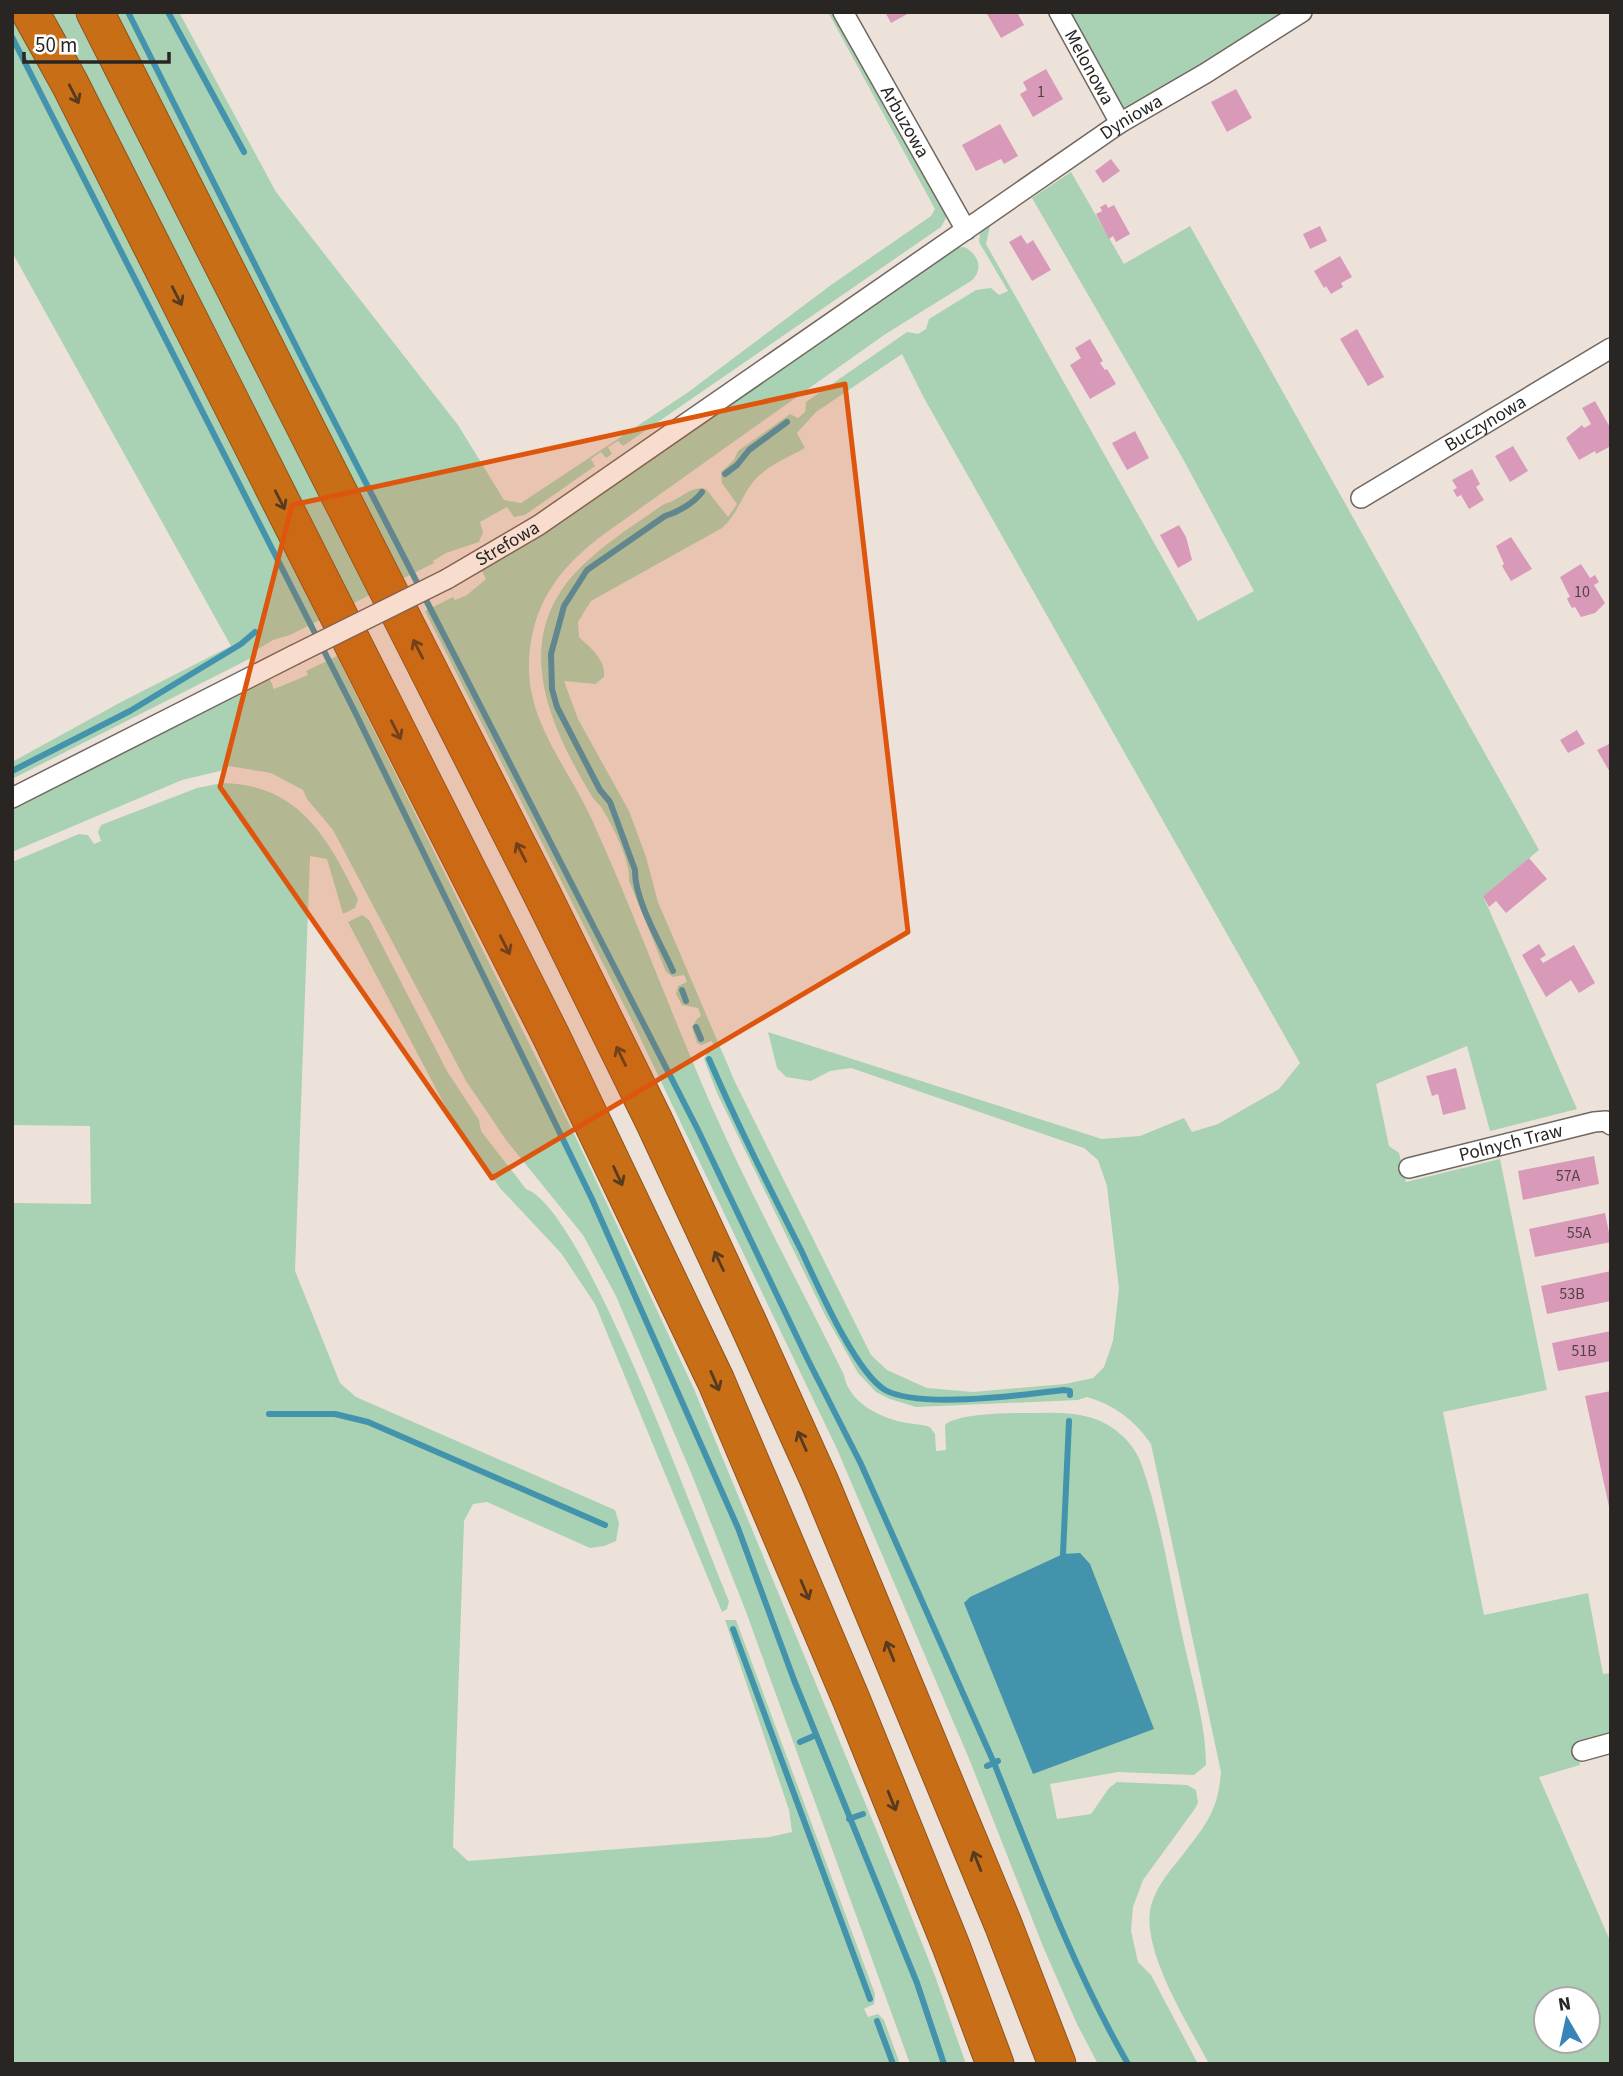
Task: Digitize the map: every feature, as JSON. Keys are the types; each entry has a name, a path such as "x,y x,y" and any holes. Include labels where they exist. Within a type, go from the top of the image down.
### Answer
{"highway":[{"path":"30,12 70,84 180,300 604,1144 716,1381 846,1687 951,1946 995,2064"},
{"path":"95,12 542,894 654,1121 819,1480 1003,1924 1057,2064"},
{"path":"1003,1924 1056,2029 1077,2064"},
{"path":"951,1946 981,2064"}],"street":[{"name":"Arbuzowa","path":"844,12 966,230"},
{"name":"Melonowa","path":"1059,12 1120,123"},
{"name":"Dyniowa","path":"966,230 1120,123 1302,12"},
{"name":"Strefowa","path":"12,798 447,579 539,525 966,230"},
{"name":"Buczynowa","path":"1361,498 1611,348"},
{"name":"Polnych Traw","path":"1409,1168 1594,1122 1606,1121 1611,1125"},
{"path":"1582,1751 1611,1743"}],"highlighted area":[{"path":"845,384 908,932 492,1178 220,787 292,505"}],"green space":[{"path":"12,12 179,12 276,192 458,425 504,500 521,503 687,393 831,285 931,216 935,209 828,12 837,12 951,216 946,218 941,227 623,446 618,441 608,447 612,454 606,458 601,452 591,459 595,466 525,515 514,517 507,507 480,522 483,532 479,542 446,553 433,561 434,563 290,635 273,640 255,651 257,655 12,779 12,762 231,646 12,252"},
{"path":"1068,12 1287,12 1123,112"},
{"path":"1071,172 1124,264 1190,226 1539,850 1483,896 1577,1109 1490,1131 1467,1046 1376,1084 1389,1146 1399,1153 1406,1182 1500,1159 1547,1390 1443,1412 1484,1615 1588,1593 1603,1674 1611,1673 1611,1734 1575,1743 1580,1765 1539,1777 1611,1943 1611,2064 1209,2064 1159,1965 1150,1924 1151,1906 1160,1886 1209,1818 1217,1798 1221,1772 1151,1444 1123,1414 1087,1397 1078,1400 916,1407 876,1392 858,1373 825,1315 717,1093 704,1059 707,1053 715,1049 712,1041 701,1045 697,1043 692,1027 701,1016 698,1008 682,1005 676,994 678,986 687,982 684,975 673,977 666,972 629,881 620,843 576,769 551,713 541,656 545,628 556,600 575,573 629,528 664,504 695,489 706,489 728,517 737,504 722,483 721,472 734,460 738,451 790,414 798,418 805,412 806,402 907,332 918,334 926,329 929,319 976,290 991,288 999,295 1008,291 979,242 980,233 987,223 990,226 986,244 1198,621 1254,591 1182,457 1032,198","holes":["902,354 924,398 1300,1063 1279,1089 1218,1124 1192,1132 1184,1118 1140,1136 1102,1139 768,1032 777,1068 786,1077 811,1081 830,1071 851,1068 1084,1148 1098,1160 1107,1186 1119,1289 1113,1341 1104,1367 1093,1378 1065,1384 973,1392 927,1388 887,1370 871,1355 735,1082 658,902 646,857 629,811 578,719 564,681 595,684 604,677 600,660 579,637 578,622 591,601 722,528 758,476 805,448 797,433 816,412"]},
{"path":"951,227 950,231 626,452"},
{"path":"964,247 978,262 978,272 971,281 884,335 607,532 575,559 550,590 534,626 530,646 531,689 543,729 593,822 726,1139 851,1393 883,1416 930,1427 935,1434 936,1451 946,1450 945,1425 959,1418 993,1414 1061,1413 1085,1416 1108,1425 1126,1439 1139,1459 1160,1528 1198,1702 1206,1765 1194,1775 1118,1772 1050,1784 1057,1819 1091,1814 1109,1788 1117,1782 1187,1785 1196,1790 1198,1803 1194,1810 1143,1880 1133,1907 1131,1931 1138,1962 1151,1975 1198,2064 1098,2064 1044,1949 970,1761 837,1449 633,1023 425,611 453,597 455,600 467,595 486,579 481,569 956,248"},
{"path":"337,656 576,1138 694,1389 890,1863 935,1976 966,2064 910,2064 745,1609 616,1296 583,1235 506,1140 466,1081 333,830 307,799 303,790 271,773 229,766 220,771 182,780 12,852 12,807 269,677 274,689 308,675 306,671"},
{"path":"222,783 249,786 272,793 308,818 335,855 358,899 355,908 343,914 327,859 310,856 295,1271 340,1383 356,1397 615,1510 619,1523 616,1541 590,1548 487,1502 473,1504 464,1521 453,1847 468,1861 770,1837 792,1832 789,1810 725,1620 736,1620 875,1994 874,2004 864,2009 868,2017 878,2014 884,2020 900,2064 12,2064 12,1203 91,1204 90,1126 12,1125 12,862 79,834 88,835 94,844 101,841 98,832 101,825 197,788"},
{"path":"362,915 369,920 447,1071 479,1120 481,1131 526,1189 550,1210 578,1252 608,1310 667,1446 729,1601 727,1609 722,1612 595,1304 561,1253 500,1188 453,1121 348,922"}],"water":[{"path":"1080,1553 1090,1564 1154,1729 1033,1774 964,1603 970,1597 1063,1554"}],"building":[{"path":"885,12 911,12 891,23"},
{"path":"986,12 1021,12 1018,14 1024,25 1001,38"},
{"path":"1046,69 1063,99 1033,117 1020,94 1027,90 1023,82"},
{"path":"1236,89 1252,118 1227,132 1211,102"},
{"path":"1000,124 1018,156 1004,164 1001,159 976,171 962,145"},
{"path":"1111,159 1120,171 1103,183 1095,171"},
{"path":"1106,204 1108,208 1114,205 1130,234 1116,242 1113,236 1109,239 1096,214 1102,211 1100,207"},
{"path":"1320,226 1327,241 1310,249 1303,234"},
{"path":"1021,235 1027,244 1033,240 1051,270 1032,281 1009,242"},
{"path":"1340,256 1352,277 1341,283 1343,287 1331,294 1314,271"},
{"path":"1357,329 1384,377 1368,386 1340,339"},
{"path":"1090,339 1103,361 1100,363 1116,384 1090,399 1070,365 1081,358 1075,348"},
{"path":"1595,401 1611,429 1611,446 1579,460 1566,438 1582,425 1584,428 1591,424 1582,408"},
{"path":"1135,431 1149,458 1127,470 1112,443"},
{"path":"1513,446 1528,471 1510,482 1495,456"},
{"path":"1472,469 1480,484 1476,487 1484,500 1469,509 1461,495 1457,497 1453,490 1457,488 1452,480"},
{"path":"1179,525 1186,537 1192,560 1178,568 1160,535"},
{"path":"1511,537 1532,569 1511,581 1502,566 1504,564 1496,546"},
{"path":"1581,564 1590,578 1595,575 1599,582 1594,585 1605,603 1595,613 1581,617 1568,601 1567,598 1570,597 1560,577"},
{"path":"1577,730 1585,744 1568,753 1560,740"},
{"path":"1611,743 1611,774 1597,750"},
{"path":"1529,858 1547,879 1506,913 1496,901 1489,907 1483,896"},
{"path":"1539,944 1546,955 1540,959 1543,963 1574,945 1595,983 1579,993 1571,980 1546,997 1522,955"},
{"path":"1456,1068 1466,1109 1443,1115 1438,1094 1432,1096 1426,1076"},
{"path":"1594,1156 1599,1184 1523,1200 1518,1171"},
{"path":"1605,1213 1611,1242 1535,1257 1529,1229"},
{"path":"1611,1271 1611,1301 1547,1314 1541,1286"},
{"path":"1611,1331 1611,1361 1558,1371 1552,1343"},
{"path":"1611,1391 1611,1511 1610,1511 1585,1396"}],"waterway":[{"path":"128,12 311,376 697,1128 861,1464 994,1763 998,1761"},
{"path":"168,12 244,152"},
{"path":"12,37 354,710 592,1199 738,1528 794,1680 917,1983 944,2064"},
{"path":"725,474 737,465 749,450 787,422"},
{"path":"673,971 643,908 635,870 610,802 600,790 557,707 552,689 551,654 564,606 587,570 665,516 680,510 702,492"},
{"path":"12,771 130,711 241,644 255,632"},
{"path":"682,990 686,1001"},
{"path":"696,1027 701,1039"},
{"path":"709,1059 827,1304 849,1347 873,1380 885,1390 922,1399 972,1399 1064,1390 1070,1391 1070,1395"},
{"path":"269,1414 335,1414 368,1422 605,1525"},
{"path":"1063,1554 1069,1421"},
{"path":"733,1629 870,1999"},
{"path":"800,1742 816,1735"},
{"path":"987,1766 994,1763 1072,1953 1128,2064"},
{"path":"849,1819 863,1814"},
{"path":"877,2021 893,2064"}]}
